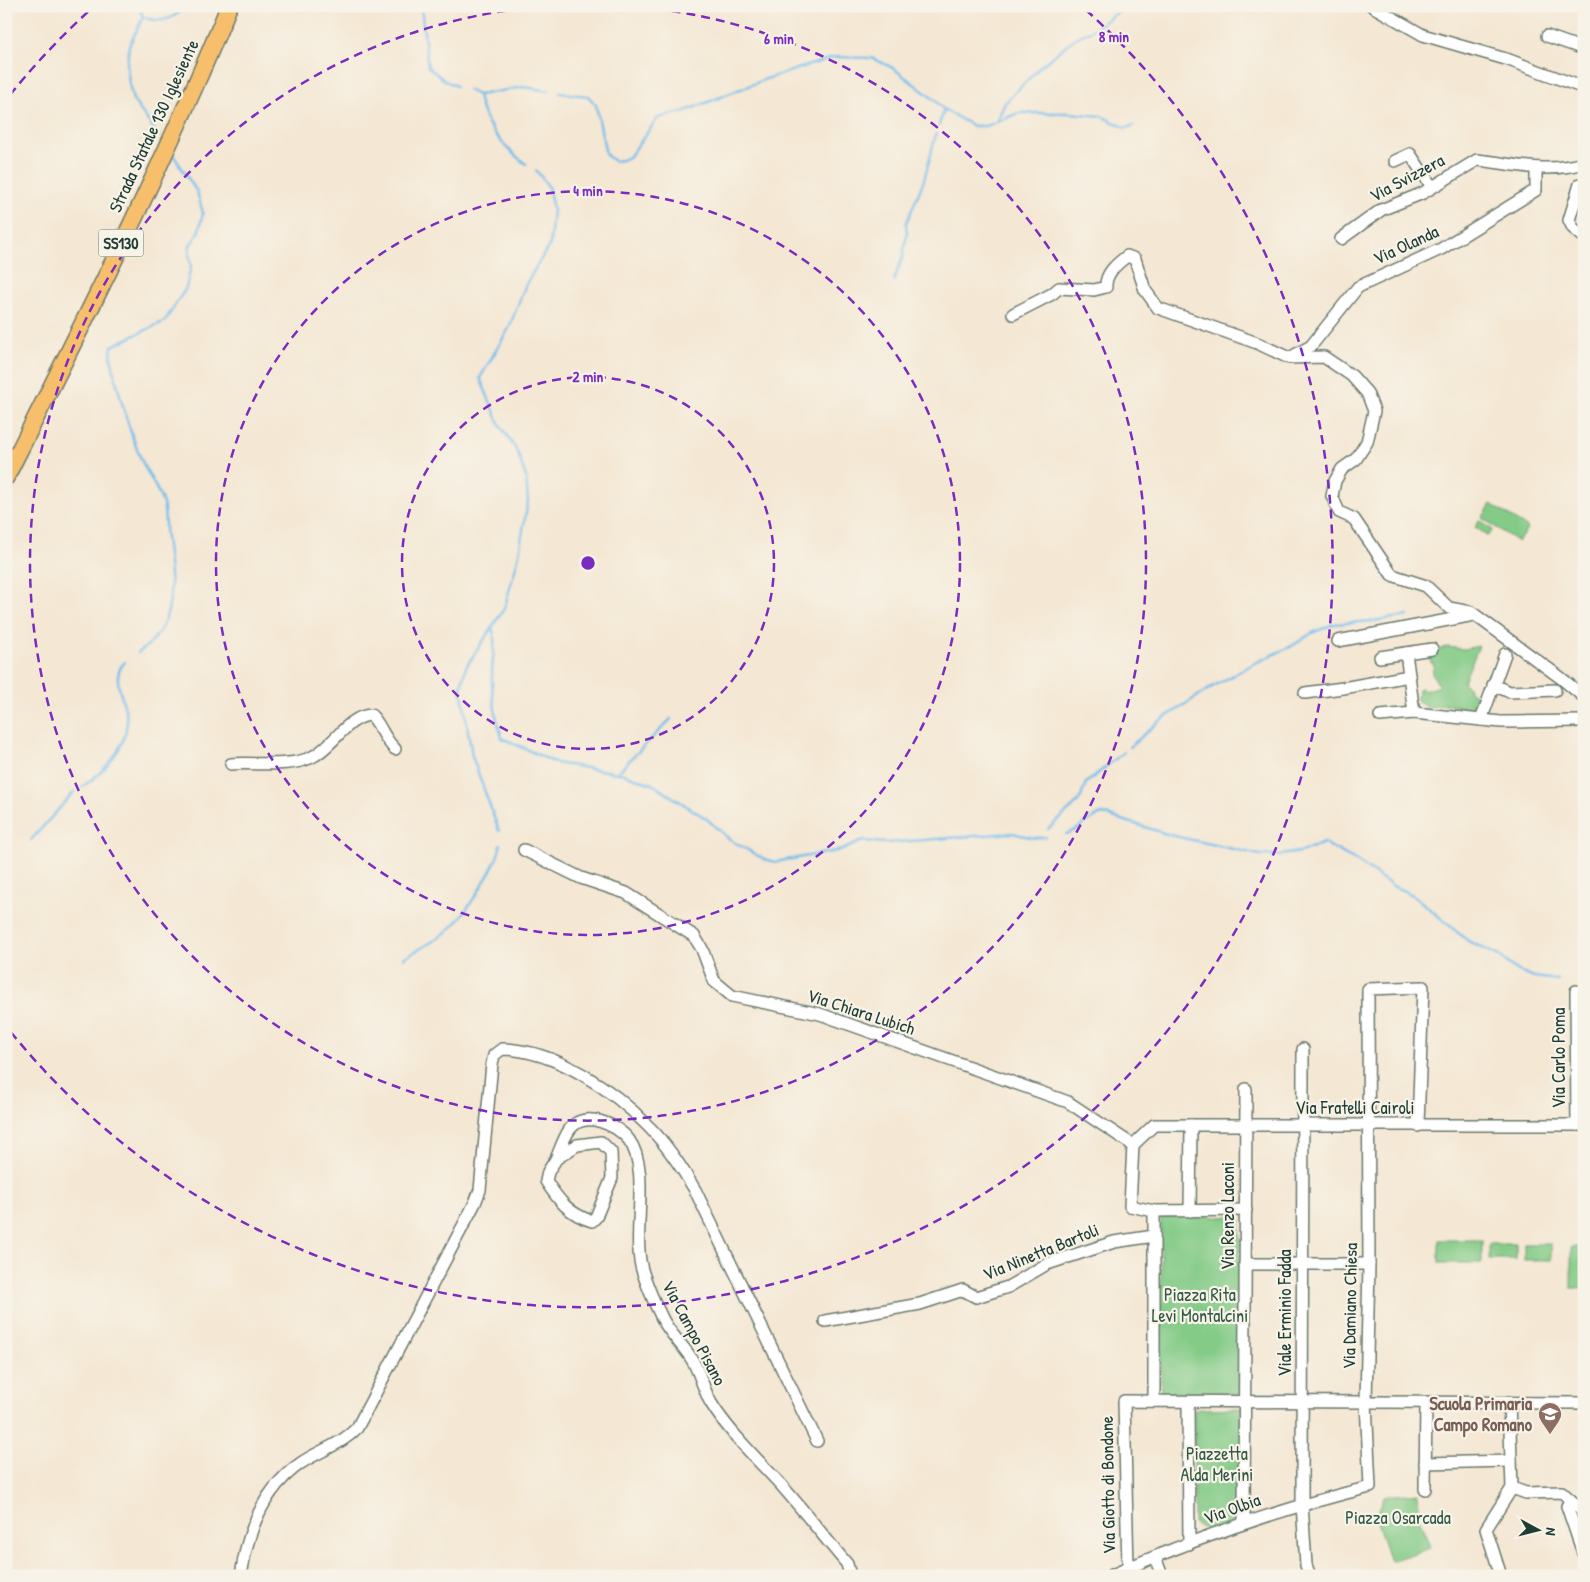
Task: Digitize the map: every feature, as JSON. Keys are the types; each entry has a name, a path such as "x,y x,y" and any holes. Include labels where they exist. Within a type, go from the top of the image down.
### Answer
{"highway":[{"name":"Strada Statale 130 Iglesiente","path":"6,477 190,100 229,6"}],"street":[{"path":"1372,6 1423,35 1509,60 1584,88"},
{"path":"1547,36 1584,50"},
{"path":"1395,161 1410,154 1432,187"},
{"name":"Via Svizzera","path":"1341,239 1381,210 1423,193 1477,160 1536,169 1568,168 1584,163"},
{"name":"Via Olanda","path":"1289,358 1310,346 1358,287 1441,250 1536,190 1536,169"},
{"path":"1580,184 1569,220 1574,228 1584,237"},
{"path":"1014,314 1052,294 1059,288 1094,290 1106,287 1106,280 1114,266 1127,256 1135,259 1145,290 1158,308 1257,343 1289,358 1324,357 1352,376 1366,393 1374,411 1367,442 1356,459 1342,469 1335,480 1332,496 1339,512 1354,519 1392,574 1426,586 1449,608 1471,612 1476,615 1584,697"},
{"path":"1338,641 1476,615"},
{"path":"1380,657 1432,649"},
{"path":"1406,653 1414,713"},
{"path":"1481,720 1505,654"},
{"path":"1305,693 1409,676"},
{"path":"1493,685 1510,692 1555,690"},
{"path":"1380,716 1414,713 1500,722 1584,721"},
{"path":"231,764 300,762 314,757 354,721 364,715 371,715 378,722 389,743 395,749"},
{"name":"Via Chiara Lubich","path":"524,850 581,878 626,893 694,936 702,949 714,981 732,996 820,1014 1068,1102 1133,1145"},
{"name":"Via Damiano Chiesa","path":"1370,1487 1366,1402 1369,1264 1368,989 1423,988 1418,1126"},
{"name":"Via Carlo Poma","path":"1580,992 1580,1125"},
{"path":"240,1576 251,1531 259,1511 272,1490 302,1462 336,1446 357,1428 475,1203 480,1190 492,1064 494,1056 502,1049 514,1049 562,1064 605,1090 651,1128 695,1190 817,1441"},
{"name":"Viale Erminio Fadda","path":"1303,1049 1302,1504 1306,1565 1310,1576"},
{"name":"Via Renzo Laconi","path":"1244,1523 1246,1089"},
{"name":"Via Campo Pisano","path":"556,1159 570,1128 579,1120 603,1122 617,1128 629,1140 639,1168 638,1255 642,1272 662,1319 692,1359 711,1403 763,1468 781,1485 847,1564 850,1576"},
{"name":"Via Fratelli Cairoli","path":"1133,1145 1154,1125 1580,1125"},
{"path":"1190,1211 1191,1125"},
{"path":"601,1142 612,1152 612,1178 596,1217 592,1221 580,1218 562,1204 546,1181 548,1172 556,1159 577,1145 601,1142"},
{"path":"1133,1145 1130,1206 1154,1211 1246,1210"},
{"path":"1154,1211 1154,1401 1584,1403"},
{"name":"Via Ninetta Bartoli","path":"825,1321 920,1304 963,1290 976,1297 1008,1287 1047,1264 1114,1242 1154,1236"},
{"path":"1246,1264 1369,1264"},
{"name":"Via Giotto di Bondone","path":"1128,1568 1124,1401 1154,1401"},
{"path":"1188,1402 1189,1544"},
{"path":"1424,1489 1426,1402"},
{"path":"1501,1576 1486,1529 1512,1488 1509,1402"},
{"path":"1425,1463 1511,1461"},
{"name":"Via Olbia","path":"1110,1576 1244,1523 1302,1504 1370,1487"},
{"path":"1512,1488 1526,1493 1562,1492 1584,1513"},
{"path":"1571,1500 1567,1506 1584,1556"},
{"path":"1155,1557 1162,1576"}],"green space":[{"path":"1491,504 1528,528 1518,542 1482,518"},
{"path":"1479,520 1493,530 1488,536 1475,527"},
{"path":"1479,646 1463,683 1468,686 1470,692 1477,696 1484,694 1485,696 1479,711 1473,716 1468,714 1463,707 1444,705 1426,708 1417,700 1418,689 1422,688 1424,691 1439,686 1432,674 1434,663 1431,663 1430,656 1427,657 1427,654 1447,647 1464,649"},
{"name":"Piazza Rita Levi Montalcini","path":"1161,1216 1240,1217 1239,1394 1161,1393"},
{"path":"1439,1240 1482,1240 1482,1263 1439,1263"},
{"path":"1489,1244 1516,1244 1516,1259 1489,1259"},
{"path":"1524,1244 1551,1244 1551,1260 1524,1260"},
{"path":"1571,1247 1584,1247 1584,1288 1571,1288"},
{"name":"Piazzetta Alda Merini","path":"1241,1408 1240,1521 1222,1528 1205,1529 1194,1523 1194,1409"},
{"name":"Piazza Osarcada","path":"1418,1493 1420,1521 1431,1548 1390,1561 1376,1519 1383,1496"}],"waterway":[{"path":"139,6 143,17 155,20 166,19 176,15 186,6"},
{"path":"421,6 428,67 444,80 456,86"},
{"path":"997,121 1005,103 1042,65 1074,39 1096,28 1120,10 1134,6"},
{"path":"143,17 129,46 127,65 129,83 133,100 159,136"},
{"path":"560,93 588,96 596,105 606,155 614,161 630,156 658,118 688,110 766,79 835,57 872,58 893,68 935,100 943,109 973,126 986,126 1019,113 1069,113 1101,116 1126,128 1133,126"},
{"path":"478,95 523,87 549,91"},
{"path":"468,90 478,95 484,115 502,143 526,164"},
{"path":"939,125 944,110"},
{"path":"894,280 903,256 907,234 906,224 924,180 936,134"},
{"path":"138,653 151,642 161,629 167,616 170,601 170,570 163,504 132,436 111,357 112,346 165,321 186,288 191,267 190,245 198,234 203,213 197,192 174,156"},
{"path":"499,831 472,756 461,687 466,667 504,609 518,559 528,501 526,477 517,451 500,425 480,378 509,328 526,284 550,244 553,209 548,186 536,170"},
{"path":"1130,747 1158,722 1212,687 1253,664 1292,646 1312,633 1334,624 1408,616"},
{"path":"492,627 494,644 492,689 502,738 556,763 624,774 652,784 707,819 730,840 764,859 775,862 842,850 862,841 886,843 1012,833 1034,838 1046,837"},
{"path":"82,787 106,767 123,741 127,721 118,683 118,675 120,668 125,662"},
{"path":"618,772 671,719"},
{"path":"1048,829 1074,806 1081,797 1086,783 1124,752"},
{"path":"31,840 74,792"},
{"path":"1066,834 1103,814 1170,835 1260,855 1300,852 1324,843 1355,860 1393,886 1413,895 1468,941 1499,956 1516,970 1534,977 1558,980"},
{"path":"403,958 441,936 458,921 489,874 495,862 500,844"}],"place":[{"name":"Scuola Primaria Campo Romano","path":"1550,1435"}]}
